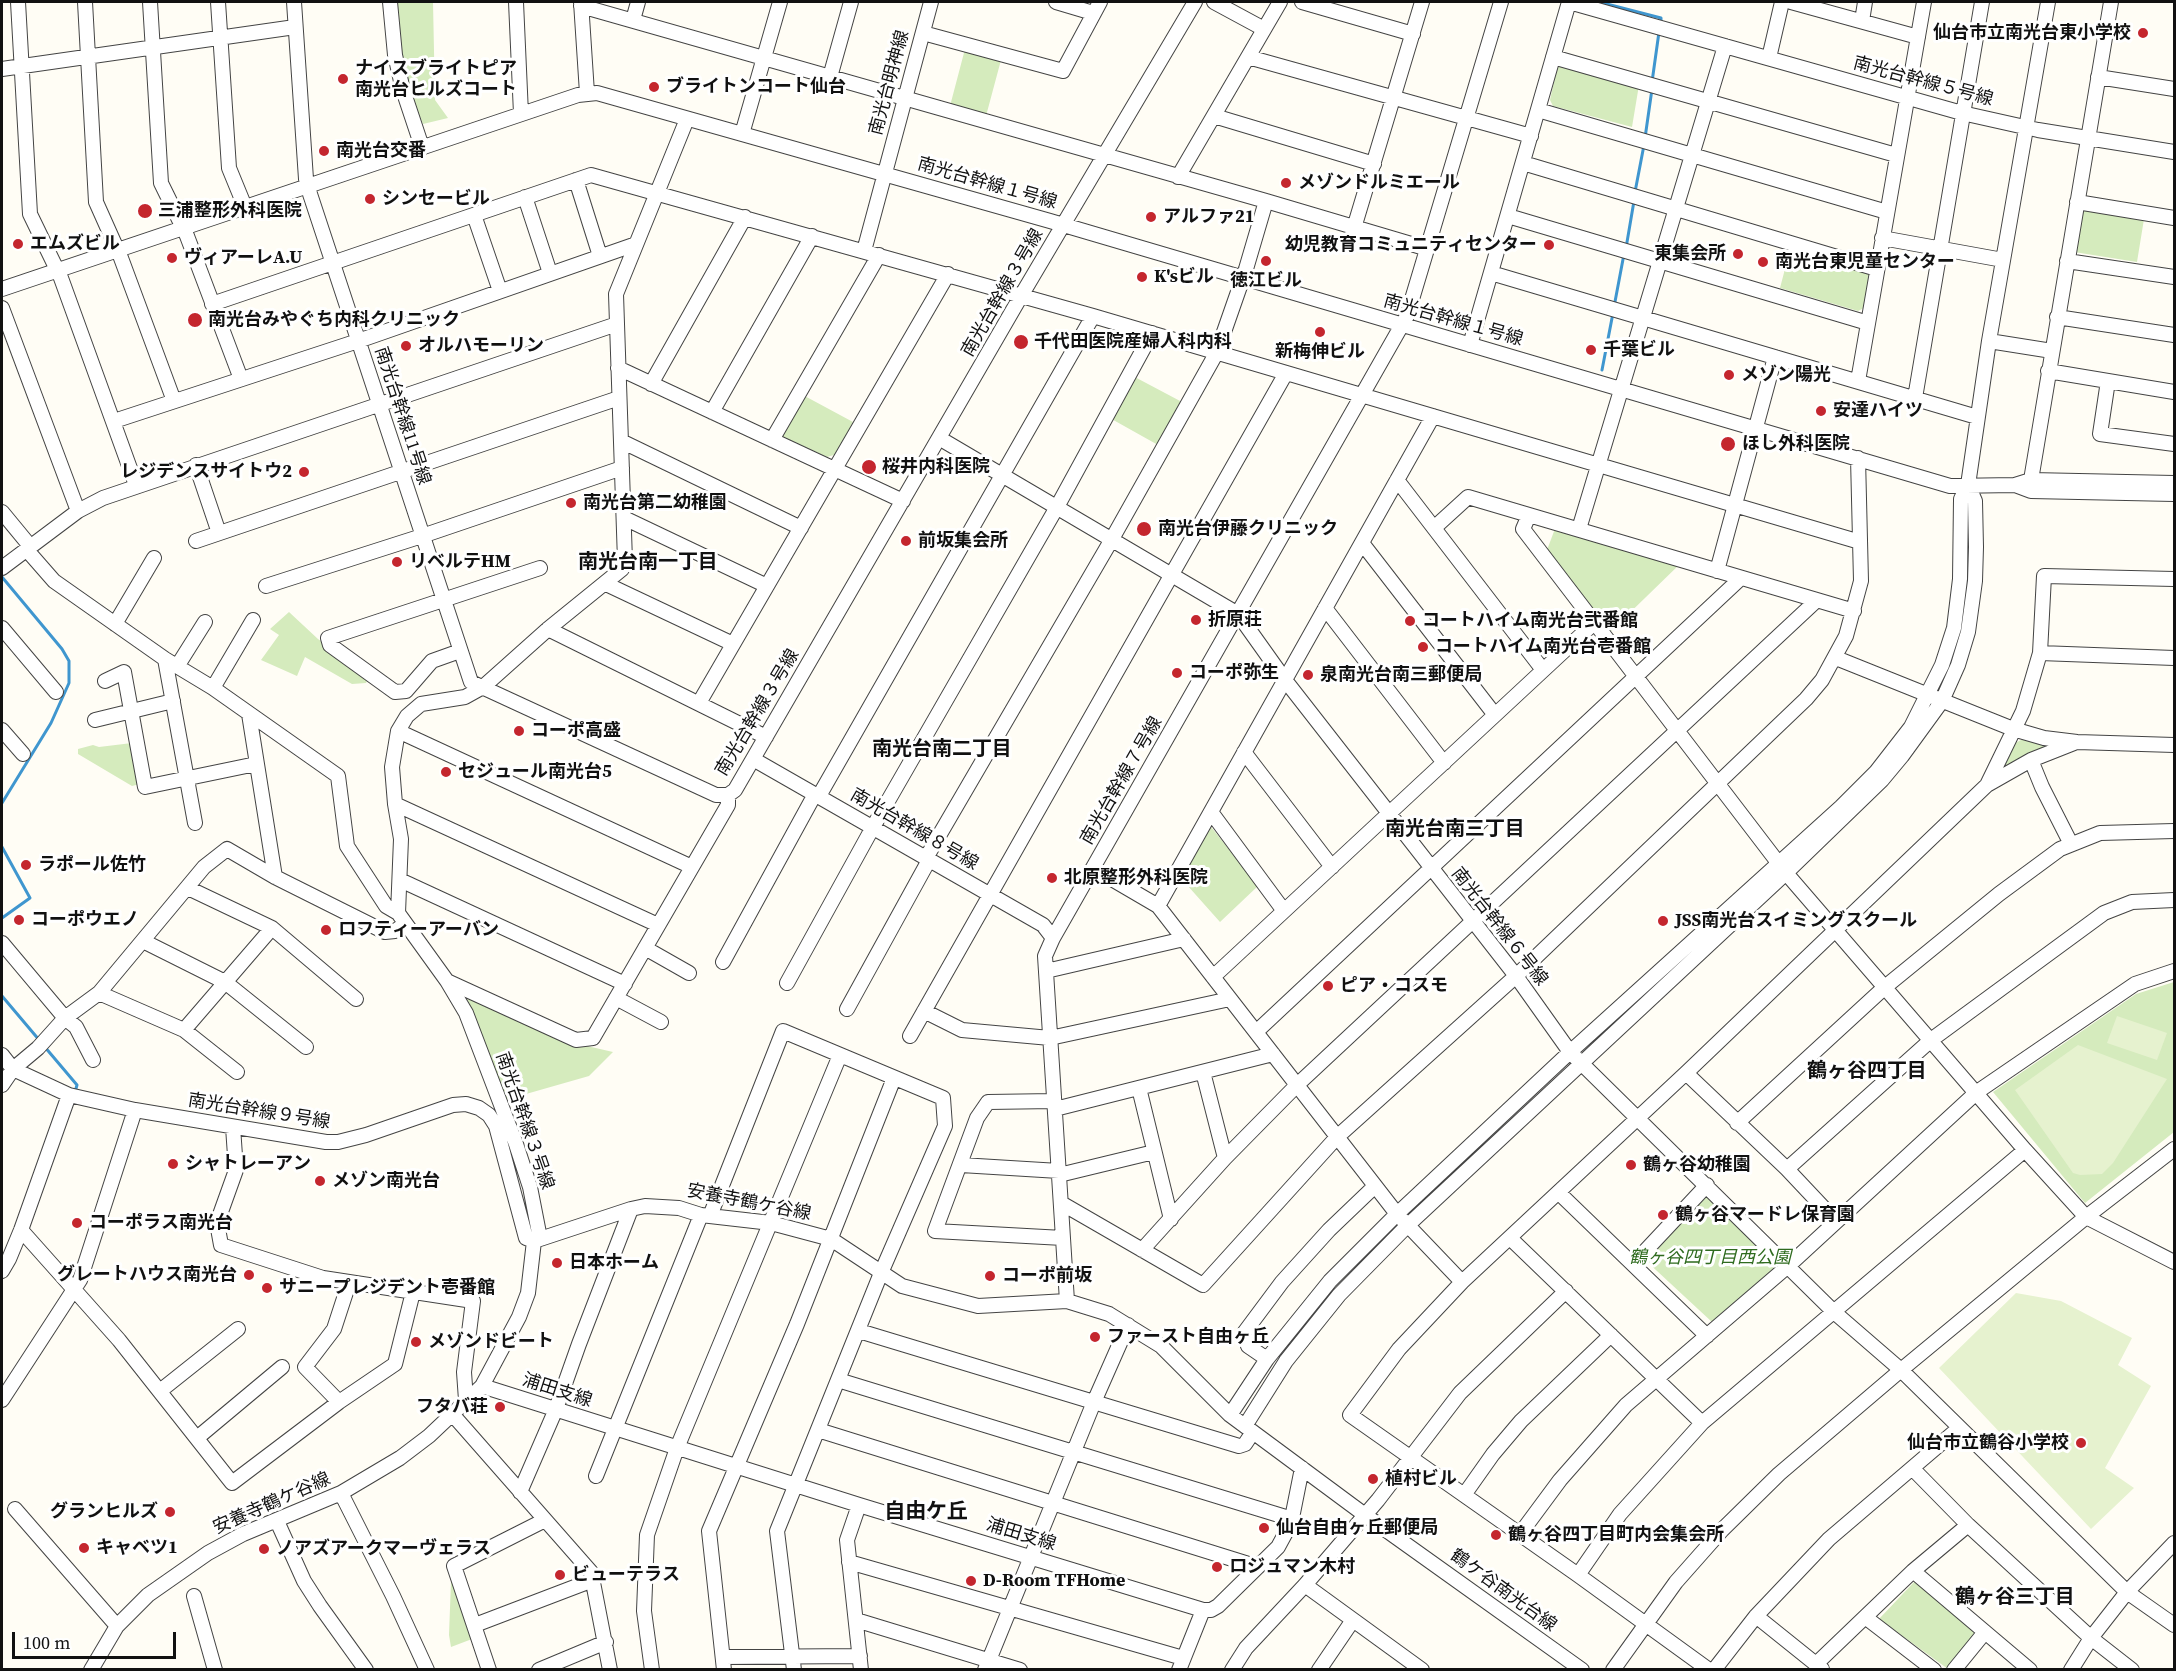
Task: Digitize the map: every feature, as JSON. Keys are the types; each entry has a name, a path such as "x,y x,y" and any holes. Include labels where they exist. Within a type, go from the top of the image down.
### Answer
{"street":[{"path":"18,2 30,214 57,271 136,485"},
{"path":"85,2 96,202 118,250 174,401"},
{"path":"150,2 161,183 183,228 241,379"},
{"path":"218,2 228,168 245,207"},
{"name":"南光台幹線11号線","path":"294,2 308,186 460,651 471,682 483,687"},
{"path":"390,2 395,56 403,90 422,147"},
{"path":"516,2 520,114"},
{"path":"633,20 638,2"},
{"path":"742,134 780,2"},
{"path":"830,77 851,2"},
{"name":"南光台明神線","path":"864,251 931,2"},
{"path":"923,33 1063,71 1096,7 1056,2"},
{"name":"南光台幹線３号線","path":"483,687 716,795 728,795 735,790 1021,296 1195,2"},
{"path":"1214,2 1264,29"},
{"path":"1178,177 1280,2"},
{"path":"1302,2 1413,34"},
{"path":"1354,228 1422,2"},
{"name":"南光台幹線７号線","path":"1067,1301 1045,956 1053,938 1402,324 1428,249 1501,2"},
{"path":"1470,345 1553,57 1573,2"},
{"name":"南光台幹線５号線","path":"1573,2 1962,113 2026,128 2175,152"},
{"path":"1769,58 1782,2"},
{"path":"1791,2 1918,37"},
{"path":"1862,21 1865,2"},
{"path":"1858,381 1924,2"},
{"path":"1915,398 1982,2"},
{"path":"859,1331 1239,1446 1245,1444 1249,1429 1286,1361 1339,1295 1407,1226 1582,1063 1782,869 1876,772 1911,727 1929,695 1954,628 1960,579 1961,499 1968,485 1989,341 2048,2"},
{"path":"2031,480 2110,2"},
{"path":"587,93 581,4 1428,249"},
{"path":"2,69 295,27"},
{"path":"1580,530 1725,46"},
{"path":"1248,57 1531,136"},
{"path":"1553,57 1896,155"},
{"path":"2098,77 2175,89"},
{"name":"南光台幹線１号線","path":"2,289 520,114 587,93 597,93 1064,225 1950,486 2015,485"},
{"path":"1538,110 1887,212"},
{"path":"1214,116 1374,164"},
{"path":"2,1085 65,1018 99,993 204,867 227,849 275,877 386,932 395,931 402,919 401,839 392,767 398,731 407,716 421,704 465,697 483,687 548,629 606,584 622,569 625,561 616,294 687,119"},
{"path":"1523,163 1877,269"},
{"path":"212,304 591,175 948,274 1860,542"},
{"path":"576,180 600,256"},
{"path":"525,197 550,273"},
{"path":"847,1010 928,859 1217,352 1266,201"},
{"path":"2077,202 2175,218"},
{"path":"474,214 500,291"},
{"path":"1508,216 1868,322"},
{"path":"651,384 745,217"},
{"path":"712,412 812,236"},
{"path":"1882,238 2003,260"},
{"path":"114,421 358,341 636,244"},
{"path":"772,440 879,255"},
{"path":"2067,261 2175,277"},
{"path":"1491,273 1977,417"},
{"path":"699,703 948,274"},
{"path":"2,308 78,511"},
{"path":"723,963 817,795 1003,476 1093,316"},
{"path":"2057,317 2175,336"},
{"path":"2,568 78,511 103,498 617,324"},
{"path":"787,983 873,827 1057,507 1152,333"},
{"path":"1989,341 2052,351"},
{"path":"1717,571 1775,357"},
{"path":"618,368 903,501"},
{"path":"2048,371 2175,392"},
{"path":"910,1036 1286,373"},
{"path":"2108,381 2100,434 2175,444"},
{"path":"196,541 619,398"},
{"path":"1158,906 1433,416"},
{"name":"南光台幹線６号線","path":"939,438 1238,614 1285,680 1516,976 1570,1052 1834,1312 1900,1370 2127,1592 2175,1625"},
{"path":"621,441 801,528"},
{"path":"1061,1203 1203,1285 1337,1137 1516,976 1806,699 1822,680 1846,636 1861,581 1858,459"},
{"path":"196,465 219,533"},
{"path":"266,586 622,468"},
{"path":"1397,480 1543,670"},
{"path":"2015,485 2031,480 2175,483"},
{"path":"1230,1415 1267,1359 1329,1281 1397,1214 1570,1052 1882,780 1902,756 1942,701 1958,665 1972,615 1975,581 1975,501 1968,485"},
{"path":"2015,485 2031,491 2175,494"},
{"path":"1434,528 1468,497 1854,611"},
{"name":"南光台幹線３号線","path":"2,512 54,581 338,776 347,846 386,906 402,919 447,981 466,1014 530,1187 539,1233 534,1241 528,1293 519,1317 482,1386"},
{"path":"1529,515 1523,529 1782,869 2025,1150 2086,1217 2172,1257"},
{"path":"624,518 767,586"},
{"path":"1362,543 1495,715"},
{"path":"116,624 154,558"},
{"path":"460,651 432,661 406,691 395,692 330,645 328,638 540,568"},
{"path":"1987,785 2023,711 2040,653 2044,576 2175,579"},
{"path":"1256,1032 1742,578"},
{"path":"606,584 734,644"},
{"path":"1142,1250 1225,1158 1297,1085 1816,601"},
{"path":"1325,608 1444,763"},
{"path":"213,688 253,620"},
{"path":"178,665 205,622"},
{"path":"1214,977 1594,622"},
{"path":"2,628 56,692"},
{"path":"548,629 766,737"},
{"path":"2040,653 2175,658"},
{"path":"1836,658 2013,729 2044,738 2077,742 2175,745"},
{"path":"165,659 195,823"},
{"path":"105,681 124,672 146,787 256,764"},
{"path":"95,720 172,700"},
{"path":"249,714 275,877"},
{"path":"2,730 23,754"},
{"path":"398,731 692,867"},
{"path":"1708,1670 1350,1414 1399,1349 1462,1282 1836,931 1987,785 2031,760 2077,742"},
{"path":"1244,752 1332,867"},
{"name":"南光台幹線８号線","path":"753,759 1043,925 1053,938"},
{"path":"2031,760 2071,844"},
{"path":"447,981 576,1040 593,1038 728,805 728,795"},
{"path":"395,804 658,925"},
{"path":"1211,812 1284,911"},
{"path":"1737,1123 1885,987 1999,894 2060,849 2100,833 2175,831"},
{"path":"1093,868 1158,906 1397,1214 1462,1282"},
{"path":"400,880 625,984"},
{"path":"188,888 272,928 356,999"},
{"path":"1787,1169 1931,1040 2104,913 2132,902 2175,900"},
{"path":"184,1030 272,928"},
{"path":"1046,971 1184,939"},
{"path":"143,940 225,982 306,1047"},
{"path":"2,943 65,1018 76,1027 93,1060"},
{"path":"645,948 689,973"},
{"path":"1520,1534 1560,1479 1626,1405 1788,1266 1977,1092 2135,984 2175,971"},
{"path":"99,993 184,1030 237,1072"},
{"path":"616,998 661,1022"},
{"path":"924,1011 962,1030 1050,1038 1230,999"},
{"path":"596,1476 614,1427 783,1031 943,1098 945,1126 881,1273 777,1531 794,1663"},
{"path":"1063,1238 935,1232 976,1118 988,1102 1054,1105 1139,1088 1273,1054"},
{"path":"2,1055 14,1070"},
{"path":"652,1670 644,1611 647,1535 676,1448 840,1055"},
{"name":"南光台幹線９号線","path":"14,1070 69,1095 135,1110 326,1142 338,1142 366,1135 453,1105 466,1104 479,1108 489,1115 496,1126 526,1238 534,1241"},
{"path":"1203,1072 1225,1158"},
{"path":"1686,1073 1787,1169 1836,1221"},
{"path":"860,1505 847,1540 860,1663 724,1663 709,1531 831,1239 894,1078"},
{"path":"1139,1088 1171,1220"},
{"path":"2,1271 21,1230 69,1095"},
{"path":"2,1400 80,1280 135,1110"},
{"path":"233,1127 236,1170 217,1223 221,1245 323,1278 473,1301 464,1372 466,1400"},
{"path":"1613,1670 1676,1582 1722,1530 1779,1474 1900,1370 2086,1217 2175,1149"},
{"path":"1578,1575 1620,1514 1702,1423 2025,1150"},
{"path":"961,1165 1059,1173 1154,1152"},
{"path":"1633,1264 1707,1185"},
{"path":"1267,1359 1248,1346 1244,1333 1282,1282 1329,1230 1375,1186"},
{"path":"1559,1193 1707,1336"},
{"name":"安養寺鶴ケ谷線","path":"534,1241 645,1206 679,1208 706,1215 771,1223 831,1239 902,1286 978,1306 1067,1301 1109,1314 1161,1346 1230,1415"},
{"path":"520,1492 556,1409 631,1209"},
{"path":"21,1230 119,1340 232,1483 339,1402 395,1364 413,1292"},
{"path":"1510,1238 1702,1423"},
{"path":"339,1402 305,1367 334,1329 349,1283"},
{"path":"1232,1670 1246,1648 1305,1585 1378,1500 1460,1393 1566,1291"},
{"path":"987,1665 1128,1324"},
{"path":"160,1391 238,1329"},
{"path":"1464,1495 1493,1454 1521,1421 1611,1335"},
{"path":"197,1438 282,1367"},
{"path":"838,1380 1292,1520"},
{"name":"安養寺鶴ケ谷線","path":"91,1670 117,1626 148,1595 208,1553 243,1534 341,1493 400,1458 453,1415 482,1386"},
{"name":"浦田支線","path":"482,1386 1203,1610"},
{"path":"453,1415 591,1572 610,1670"},
{"name":"鶴ケ谷南光台線","path":"1230,1415 1582,1670"},
{"path":"1714,1670 1756,1616 1829,1539 1959,1428"},
{"path":"818,1430 1258,1567"},
{"path":"849,1562 1181,1664 1203,1610 1211,1610 1218,1606 1278,1547 1286,1535 1292,1520 1302,1468"},
{"path":"1913,1469 1968,1525 2091,1638 2132,1670"},
{"path":"341,1493 427,1670"},
{"path":"15,1509 117,1626"},
{"path":"489,1670 454,1566 545,1520"},
{"path":"277,1521 304,1581 366,1670"},
{"path":"1756,1616 1819,1667 1865,1617 1913,1571 1968,1525"},
{"path":"2071,1670 2091,1638 2127,1592 2175,1543"},
{"path":"1913,1571 2030,1670"},
{"path":"475,1625 593,1580"},
{"path":"1305,1585 1420,1669"},
{"path":"194,1596 215,1670"},
{"path":"1865,1617 1934,1670"},
{"path":"856,1620 987,1665 1020,1670"},
{"path":"1319,1670 1353,1620"},
{"path":"1954,1670 1985,1632"},
{"path":"539,1670 606,1642"}],"green space":[{"path":"395,2 433,2 435,100 448,118 423,124 402,60"},
{"path":"965,49 1001,60 986,116 950,106"},
{"path":"1558,64 1639,85 1632,127 1553,106 1550,100"},
{"path":"2081,208 2144,219 2137,262 2074,252"},
{"path":"1791,246 1865,268 1871,275 1866,307 1858,311 1780,288"},
{"path":"1131,375 1182,402 1158,445 1108,417"},
{"path":"801,394 853,422 837,454 827,457 783,437 781,430"},
{"path":"1556,526 1681,563 1611,631 1547,550"},
{"path":"289,612 318,639 369,676 366,683 352,684 305,657 297,676 261,660 279,635 270,629"},
{"path":"2023,739 2052,745 2000,775 2013,744"},
{"path":"132,743 140,784 132,786 78,754 78,749 93,745 99,747"},
{"path":"1208,823 1258,886 1220,922 1179,876"},
{"path":"2174,982 2174,1132 2085,1203 1993,1092 2136,994"},
{"path":"465,995 574,1043 613,1052 589,1076 505,1100"},
{"path":"2117,1016 2167,1033 2157,1060 2107,1043"},
{"path":"2078,1045 2167,1079 2113,1163 2102,1174 2073,1173 2015,1090"},
{"name":"鶴ヶ谷四丁目西公園","path":"1708,1191 1779,1264 1712,1322 1643,1258"},
{"path":"2016,1293 2061,1301 2132,1338 2118,1365 2151,1386 2105,1468 2134,1488 2091,1529 1939,1368"},
{"path":"453,1580 472,1639 451,1647 449,1635 451,1581"},
{"path":"1916,1580 1979,1635 1948,1669 1879,1619"}],"waterway":[{"path":"1599,2 1661,18 1661,23"},
{"path":"1652,82 1659,32"},
{"path":"1645,138 1652,89"},
{"path":"1635,192 1644,145"},
{"path":"1626,248 1634,201"},
{"path":"1614,307 1624,254"},
{"path":"1602,370 1613,313"},
{"path":"2,577 62,649 69,661 69,683 51,723 2,803"},
{"path":"2,847 30,898 2,918"},
{"path":"2,996 40,1041"},
{"path":"44,1046 77,1085 75,1092"}],"place":[{"name":"仙台市立南光台東小学校","path":"2143,33"},
{"name":"ナイスブライトピア 南光台ヒルズコート","path":"343,79"},
{"name":"ブライトンコート仙台","path":"654,87"},
{"name":"南光台交番","path":"324,151"},
{"name":"メゾンドルミエール","path":"1286,183"},
{"name":"シンセービル","path":"370,199"},
{"name":"三浦整形外科医院","path":"145,211"},
{"name":"アルファ21","path":"1151,217"},
{"name":"エムズビル","path":"18,244"},
{"name":"幼児教育コミュニティセンター","path":"1549,245"},
{"name":"東集会所","path":"1738,254"},
{"name":"ヴィアーレA.U","path":"172,258"},
{"name":"徳江ビル","path":"1266,261"},
{"name":"南光台東児童センター","path":"1763,262"},
{"name":"K'sビル","path":"1142,277"},
{"name":"南光台みやぐち内科クリニック","path":"195,320"},
{"name":"新梅伸ビル","path":"1320,332"},
{"name":"千代田医院産婦人科内科","path":"1021,342"},
{"name":"オルハモーリン","path":"406,346"},
{"name":"千葉ビル","path":"1591,350"},
{"name":"メゾン陽光","path":"1729,375"},
{"name":"安達ハイツ","path":"1821,411"},
{"name":"ほし外科医院","path":"1728,444"},
{"name":"桜井内科医院","path":"869,467"},
{"name":"レジデンスサイトウ2","path":"304,472"},
{"name":"南光台第二幼稚園","path":"571,503"},
{"name":"南光台伊藤クリニック","path":"1144,529"},
{"name":"前坂集会所","path":"906,541"},
{"name":"リベルテHM","path":"397,562"},
{"name":"折原荘","path":"1196,620"},
{"name":"コートハイム南光台弐番館","path":"1410,621"},
{"name":"コートハイム南光台壱番館","path":"1423,647"},
{"name":"コーポ弥生","path":"1177,673"},
{"name":"泉南光台南三郵便局","path":"1308,675"},
{"name":"コーポ高盛","path":"519,731"},
{"name":"セジュール南光台5","path":"446,772"},
{"name":"ラポール佐竹","path":"26,865"},
{"name":"北原整形外科医院","path":"1052,878"},
{"name":"コーポウエノ","path":"19,920"},
{"name":"JSS南光台スイミングスクール","path":"1663,921"},
{"name":"ロフティーアーバン","path":"326,930"},
{"name":"ピア・コスモ","path":"1328,986"},
{"name":"シャトレーアン","path":"173,1164"},
{"name":"鶴ヶ谷幼稚園","path":"1631,1165"},
{"name":"メゾン南光台","path":"320,1181"},
{"name":"鶴ヶ谷マードレ保育園","path":"1663,1215"},
{"name":"コーポラス南光台","path":"77,1223"},
{"name":"日本ホーム","path":"557,1263"},
{"name":"グレートハウス南光台","path":"249,1275"},
{"name":"コーポ前坂","path":"990,1276"},
{"name":"サニープレジデント壱番館","path":"267,1288"},
{"name":"ファースト自由ヶ丘","path":"1095,1337"},
{"name":"メゾンドビート","path":"416,1342"},
{"name":"フタバ荘","path":"500,1407"},
{"name":"仙台市立鶴谷小学校","path":"2081,1443"},
{"name":"植村ビル","path":"1373,1479"},
{"name":"グランヒルズ","path":"170,1512"},
{"name":"仙台自由ヶ丘郵便局","path":"1264,1528"},
{"name":"鶴ヶ谷四丁目町内会集会所","path":"1496,1535"},
{"name":"キャベツ1","path":"84,1548"},
{"name":"ノアズアークマーヴェラス","path":"264,1549"},
{"name":"ロジュマン木村","path":"1217,1567"},
{"name":"ビューテラス","path":"560,1575"},
{"name":"D-Room TFHome","path":"971,1581"}],"district":[{"name":"南光台南一丁目","path":"648,563"},
{"name":"南光台南二丁目","path":"942,750"},
{"name":"南光台南三丁目","path":"1455,830"},
{"name":"鶴ヶ谷四丁目","path":"1867,1072"},
{"name":"自由ケ丘","path":"926,1513"},
{"name":"鶴ヶ谷三丁目","path":"2015,1598"}]}
